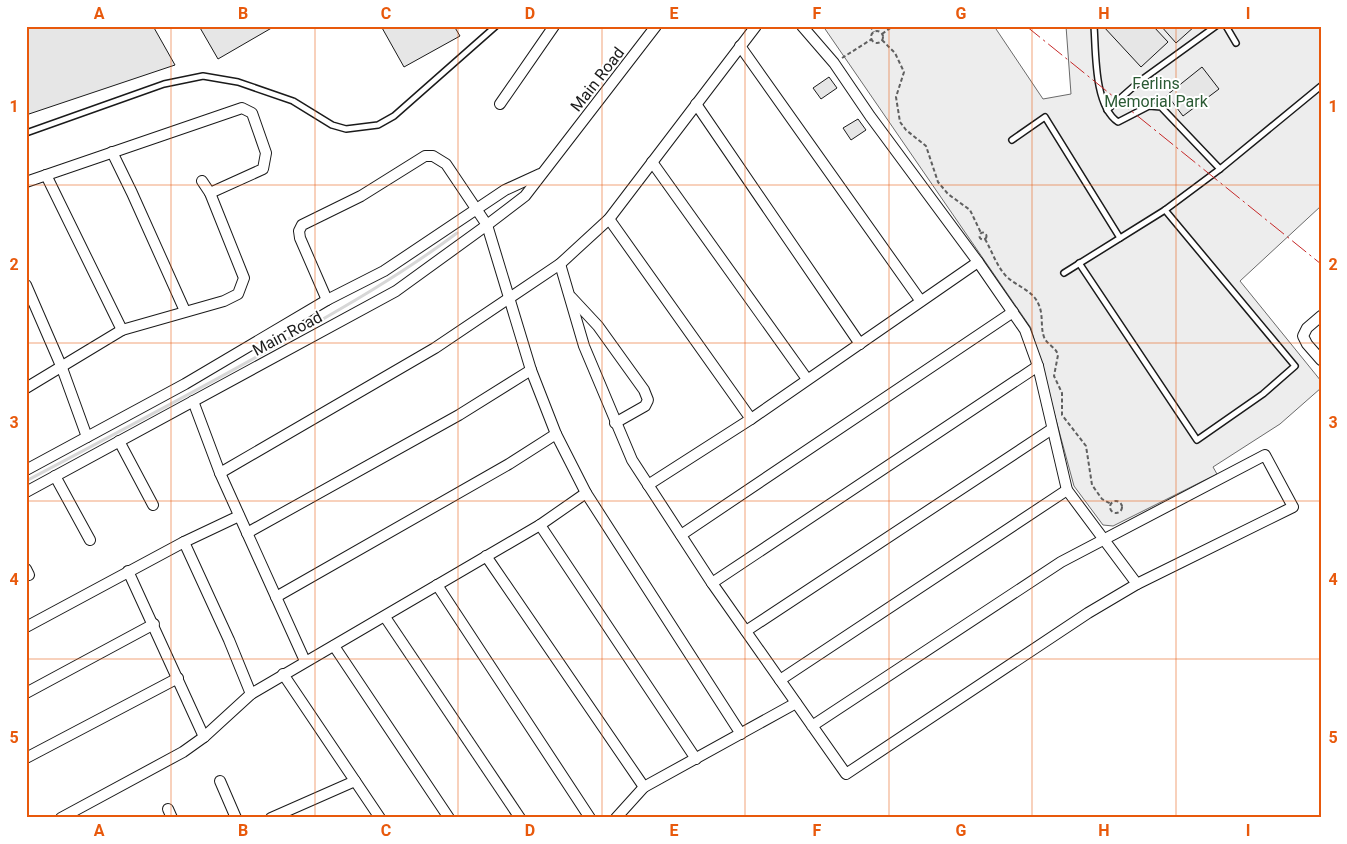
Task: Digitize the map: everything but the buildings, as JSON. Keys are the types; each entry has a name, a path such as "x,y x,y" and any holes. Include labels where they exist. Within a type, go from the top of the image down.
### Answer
{"street":[{"path":"500,104 554,26"},
{"name":"Main Road","path":"26,492 396,291 487,225 524,196 544,173 656,26"},
{"path":"220,473 435,348 560,264 609,219 756,26"},
{"path":"802,26 834,63 870,116 978,262 1025,330 1038,366 1067,490 1106,539 1137,584"},
{"path":"740,46 920,300"},
{"path":"696,104 860,344"},
{"path":"26,182 242,108 252,113 266,153 263,169 210,193"},
{"path":"112,152 185,311"},
{"path":"327,300 300,238 299,231 302,225 312,218 361,196 425,156 433,156 446,164 487,225 496,262 510,298 531,370 556,434 586,493 741,734"},
{"path":"652,162 807,379"},
{"name":"Main Road","path":"26,470 185,384 327,300 384,271 505,190 544,173"},
{"path":"46,175 122,330"},
{"path":"26,388 122,330 238,294 244,278 210,193 202,181"},
{"path":"609,219 751,419"},
{"path":"648,486 751,419 920,300 978,262"},
{"path":"560,264 584,346 632,460 712,583 796,704 846,774 1088,613 1137,584 1293,507 1265,454 1061,562 812,726"},
{"path":"26,285 62,368 87,437"},
{"path":"570,296 598,326 644,390 648,400 644,406 615,423"},
{"path":"681,534 1013,312"},
{"path":"1321,316 1307,328 1304,336 1307,344 1321,360"},
{"path":"712,583 1038,366"},
{"path":"247,533 459,415 531,370"},
{"path":"193,401 220,473 305,661"},
{"path":"746,631 1052,429"},
{"path":"276,597 509,464 556,434"},
{"path":"119,441 152,505"},
{"path":"55,476 90,540"},
{"path":"780,680 1067,490"},
{"path":"62,818 159,766 204,737 251,694 540,525 586,493"},
{"path":"26,627 128,571 239,516"},
{"path":"540,525 696,759"},
{"path":"184,542 229,640 251,694"},
{"path":"486,556 644,787"},
{"path":"128,571 154,624 204,737"},
{"path":"437,586 590,818"},
{"path":"385,617 520,818"},
{"path":"26,693 154,624"},
{"path":"334,646 449,818"},
{"path":"283,674 380,818"},
{"path":"26,758 178,678"},
{"path":"616,818 644,787 796,704"},
{"path":"220,781 236,818"},
{"path":"271,818 355,781"}],"lane":[{"path":"26,133 164,84 203,76 238,82 293,101 332,125 346,129 378,125 394,116 496,26"},
{"path":"1094,26 1100,92 1111,118 1118,122 1149,106 1161,107 1220,169"},
{"path":"1106,110 1140,81 1216,26"},
{"path":"1226,26 1236,43"},
{"path":"1064,273 1165,210 1220,169 1321,86"},
{"path":"1012,140 1045,117 1120,238"},
{"path":"1079,263 1197,440 1263,394 1295,366 1165,210"}],"path":[{"path":"834,63 872,39 874,32 870,26"},
{"path":"882,34 893,26"},
{"path":"874,32 879,31 882,34"},
{"path":"882,34 882,40 895,53 904,72 896,97 900,122 906,130 926,146 938,182 948,194 966,206 981,233 980,237 985,238"},
{"path":"872,39 877,43 882,40"},
{"path":"981,233 986,234 985,238 996,262 1004,273 1016,285 1032,294 1038,303 1043,315 1044,339 1058,355 1054,376 1062,393 1062,415 1086,446 1092,485 1102,499 1110,504"},
{"path":"1118,501 1122,506 1122,510 1117,514 1113,513 1109,508 1110,504 1118,501"}],"shaded area":[{"path":"823,26 994,26 1043,99 1071,94 1066,26 1321,26 1321,206 1240,281 1321,381 1321,388 1280,424 1213,467 1217,474 1113,526 1103,525 1074,486 1031,328"}],"waterway":[{"path":"26,481 316,323 388,280 457,233"}],"power":[{"path":"1026,26 1321,264"}],"park label":[{"name":"Ferlins Memorial Park","path":"1156,92"}]}
